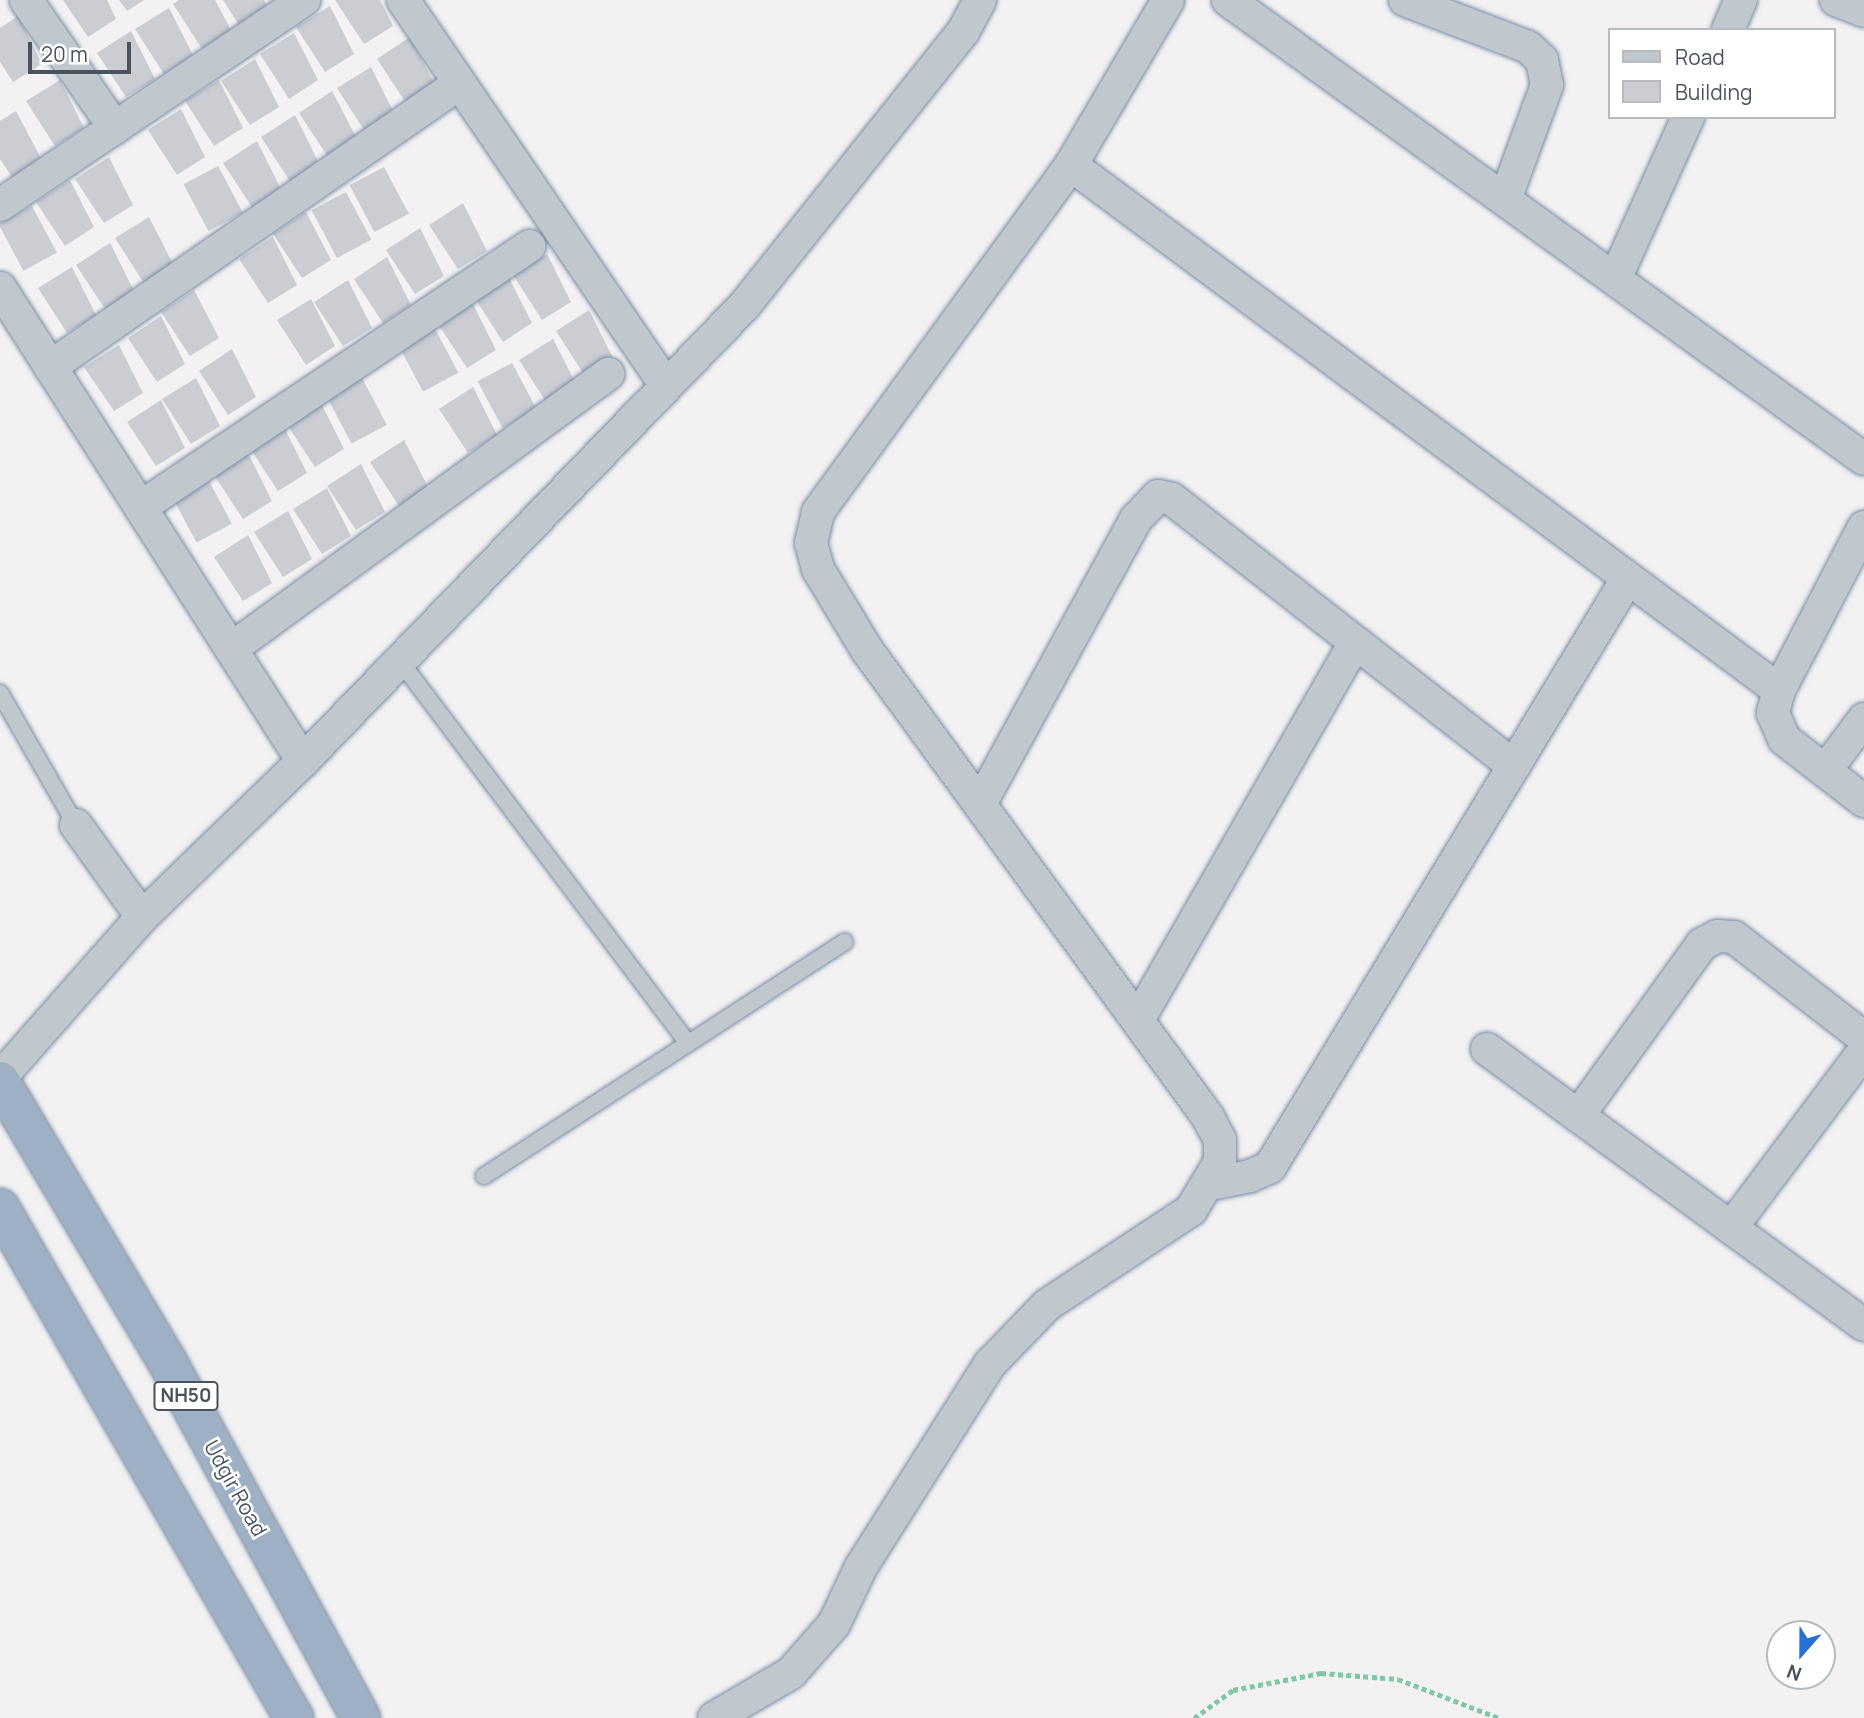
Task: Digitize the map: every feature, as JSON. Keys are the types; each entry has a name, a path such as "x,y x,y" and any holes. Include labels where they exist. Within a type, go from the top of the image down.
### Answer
{"highway":[{"name":"Udgir Road","path":"0,1079 168,1363 361,1718"},
{"name":"NH50","path":"0,1208 294,1718"}],"street":[{"path":"26,0 115,128"},
{"path":"0,205 304,0"},
{"path":"403,0 458,85 666,386"},
{"path":"0,1079 142,917 303,761 744,306 962,32 980,0"},
{"path":"714,1718 791,1673 834,1624 860,1567 990,1364 1047,1305 1191,1210 1210,1184 1220,1162 1220,1140 1209,1117 867,650 818,569 811,543 818,512 1071,165 1168,0"},
{"path":"1228,0 1864,459"},
{"path":"1405,0 1528,47 1542,60 1547,85 1505,200"},
{"path":"1729,28 1741,0"},
{"path":"1836,0 1864,11"},
{"path":"50,367 458,85"},
{"path":"1615,279 1687,119"},
{"path":"1071,165 1779,690"},
{"path":"141,508 530,246"},
{"path":"0,288 303,761"},
{"path":"231,649 608,374"},
{"path":"980,804 1136,519 1158,496 1172,499 1514,766"},
{"path":"1864,527 1779,690 1773,713 1784,739 1864,801"},
{"path":"1210,1184 1270,1167 1628,578"},
{"path":"1138,1020 1355,642"},
{"path":"1825,771 1864,719"},
{"path":"76,825 142,917"},
{"path":"1578,1116 1702,944 1718,936 1734,937 1864,1038"},
{"path":"1487,1049 1864,1325"},
{"path":"1731,1228 1864,1051"}],"lane":[{"path":"400,661 688,1043"},
{"path":"0,693 76,825"},
{"path":"484,1175 845,942"}],"path":[{"path":"1194,1718 1233,1689 1321,1674 1398,1679 1499,1718"}],"building":[{"path":"63,0 107,0 116,19 88,37"},
{"path":"119,0 144,0 127,11"},
{"path":"179,0 215,0 231,30 202,49 173,4"},
{"path":"223,0 264,0 268,7 239,25"},
{"path":"335,0 380,0 393,26 364,44"},
{"path":"330,6 354,54 325,72 296,27"},
{"path":"169,8 193,55 164,74 135,29"},
{"path":"18,16 42,64 13,82 0,62 0,28"},
{"path":"131,31 155,79 126,97 97,53"},
{"path":"294,33 318,80 289,99 260,54"},
{"path":"410,37 435,85 406,103 377,59"},
{"path":"255,59 279,107 250,125 221,81"},
{"path":"371,67 395,115 366,133 337,88"},
{"path":"60,80 84,128 55,146 26,101"},
{"path":"219,80 243,128 214,146 185,101"},
{"path":"332,91 357,139 328,157 299,113"},
{"path":"181,109 205,157 177,175 148,130"},
{"path":"16,111 41,158 12,177 0,159 0,121"},
{"path":"295,115 319,163 290,181 261,137"},
{"path":"257,141 281,189 252,207 223,163"},
{"path":"109,157 133,205 104,223 75,179"},
{"path":"218,166 243,213 208,231 184,184"},
{"path":"384,167 409,214 374,232 350,185"},
{"path":"70,180 94,227 65,246 36,202"},
{"path":"346,192 371,240 337,258 312,210"},
{"path":"463,203 487,251 458,269 429,225"},
{"path":"32,206 57,253 23,271 0,223"},
{"path":"306,212 331,260 302,278 273,234"},
{"path":"149,217 173,264 144,283 115,238"},
{"path":"420,228 444,276 415,294 386,250"},
{"path":"273,237 297,285 268,303 239,259"},
{"path":"110,243 134,291 105,309 76,265"},
{"path":"547,254 571,302 542,320 513,275"},
{"path":"387,257 411,305 383,323 354,279"},
{"path":"72,267 96,315 67,333 38,288"},
{"path":"508,276 532,323 503,342 474,297"},
{"path":"348,280 372,328 343,346 314,302"},
{"path":"194,290 219,338 190,356 161,312"},
{"path":"311,299 335,346 306,365 277,320"},
{"path":"472,302 496,350 467,368 438,324"},
{"path":"589,310 613,358 585,376 556,331"},
{"path":"161,316 185,364 157,382 128,338"},
{"path":"433,325 458,373 423,391 398,344"},
{"path":"553,339 577,386 548,405 519,360"},
{"path":"119,345 143,393 114,411 84,367"},
{"path":"232,349 256,397 228,415 199,371"},
{"path":"512,363 537,410 502,428 478,381"},
{"path":"196,378 220,426 191,444 162,399"},
{"path":"362,378 387,425 352,444 327,397"},
{"path":"473,387 497,435 468,453 439,409"},
{"path":"161,400 185,448 156,466 127,422"},
{"path":"320,401 344,449 315,467 286,423"},
{"path":"283,425 307,473 278,491 249,447"},
{"path":"404,440 428,487 399,506 370,462"},
{"path":"248,453 272,501 243,519 214,475"},
{"path":"361,464 385,512 356,530 327,486"},
{"path":"207,477 232,524 197,543 172,496"},
{"path":"327,488 351,536 322,554 293,509"},
{"path":"288,511 312,559 283,577 254,532"},
{"path":"248,535 272,583 243,601 214,557"}]}
